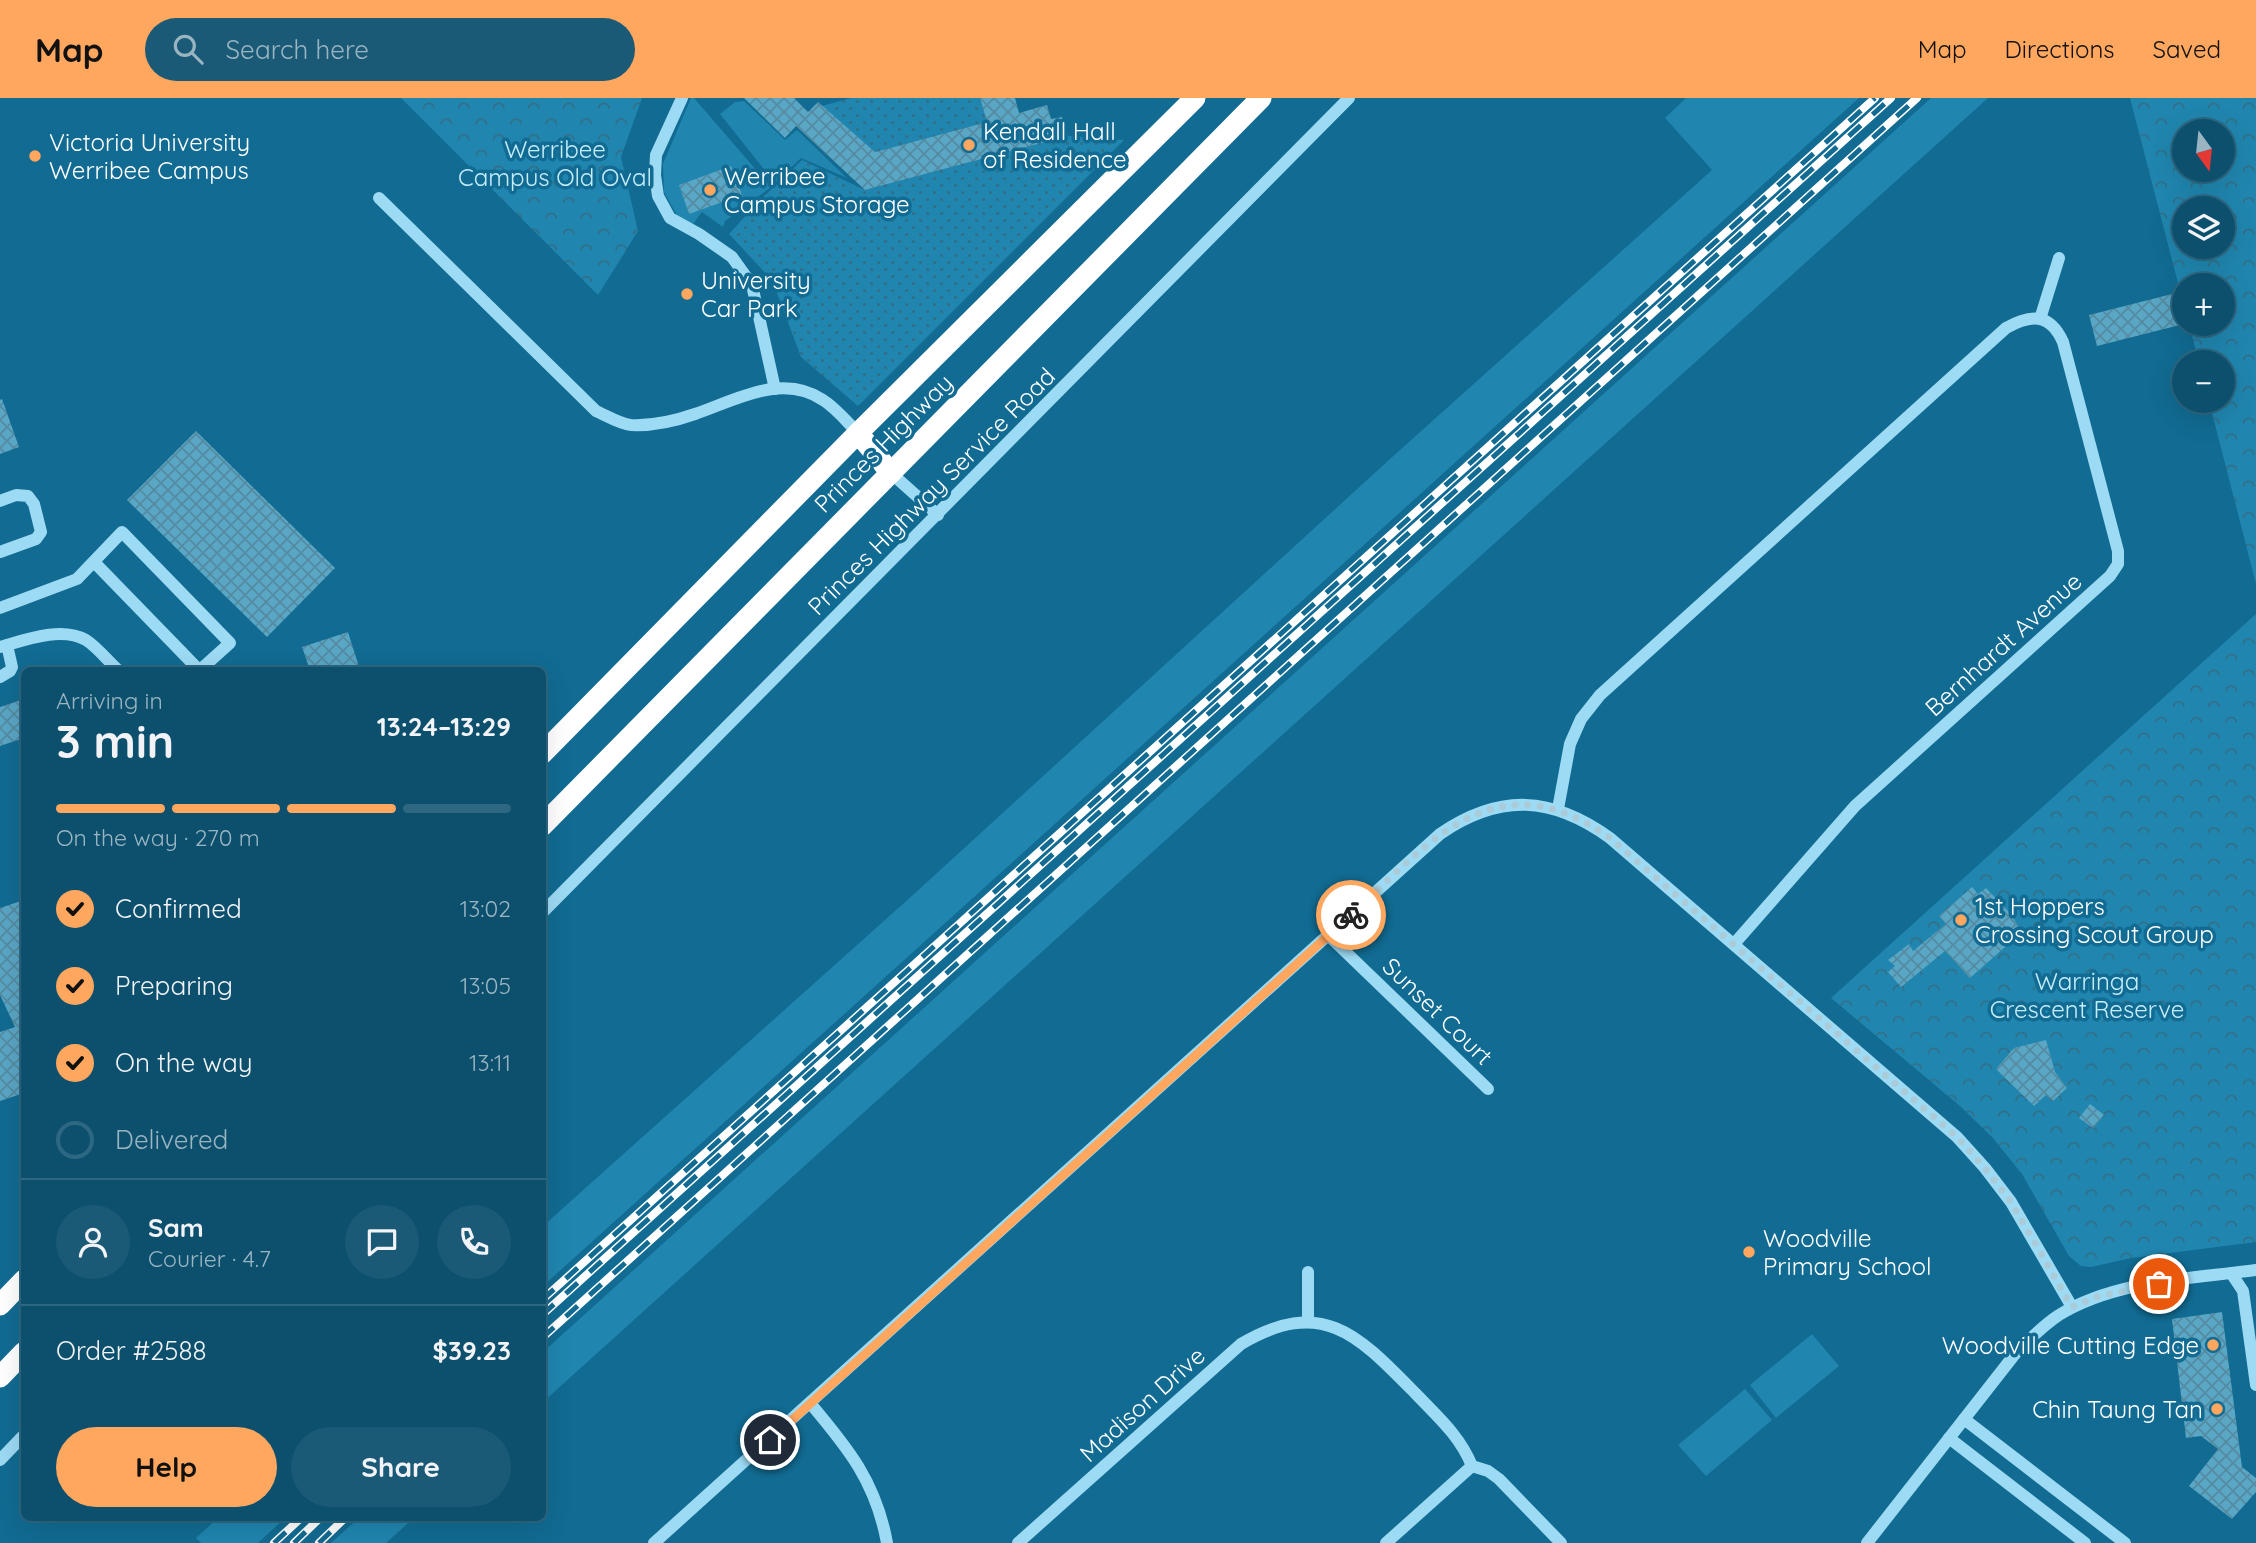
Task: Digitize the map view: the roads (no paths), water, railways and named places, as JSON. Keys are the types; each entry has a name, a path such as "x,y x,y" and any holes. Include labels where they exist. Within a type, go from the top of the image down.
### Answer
{"highway":[{"name":"Princes Highway","path":"546,750 858,433 1195,98"},
{"name":"Princes Highway","path":"546,822 1261,98"},
{"path":"858,433 891,472"},
{"path":"0,1305 21,1283"},
{"path":"0,1377 21,1355"}],"street":[{"path":"682,98 656,155 658,196 670,218 732,257 752,285 775,389"},
{"name":"Princes Highway Service Road","path":"546,909 1349,98"},
{"path":"379,198 596,411 629,425 662,423 696,414 752,393 797,389 822,399 858,433"},
{"path":"1558,809 1570,744 1581,719 1600,695 2006,328 2031,317 2040,319 2059,258"},
{"name":"Bernhardt Avenue","path":"1734,944 1855,806 2110,576 2118,564 2118,551 2063,342 2057,330 2040,319"},
{"path":"891,472 938,515"},
{"path":"0,500 16,495 28,496 34,504 41,532 36,539 0,552"},
{"path":"0,608 77,579 122,532 230,642 203,667"},
{"path":"94,562 197,667"},
{"path":"0,677 7,675 12,667 3,646 33,638 66,634 86,640 115,667"},
{"path":"654,1543 1440,834 1460,820 1483,811 1508,806 1535,805 1558,809 1586,820 1957,1137 2011,1202 2072,1307"},
{"name":"Sunset Court","path":"1328,935 1488,1089"},
{"path":"1867,1543 2015,1354 2038,1330 2072,1307 2124,1289 2256,1270"},
{"path":"1308,1272 1308,1322"},
{"path":"2231,1273 2243,1291 2256,1385"},
{"name":"Madison Drive","path":"1018,1543 1241,1344 1264,1330 1287,1323 1308,1322 1334,1327 1354,1337 1382,1360 1457,1436 1472,1466"},
{"path":"810,1403 862,1469 877,1503 887,1543"},
{"path":"1964,1419 2125,1543"},
{"path":"0,1460 21,1438"},
{"path":"1949,1438 2085,1543"},
{"path":"1386,1543 1472,1466 1488,1471 1499,1479 1561,1543"}],"railway":[{"path":"546,1296 1875,98"},
{"path":"546,1311 1891,98"},
{"path":"546,1334 1917,98"},
{"path":"274,1543 298,1521"},
{"path":"294,1543 317,1521"},
{"path":"319,1543 342,1521"}],"place":[{"name":"Kendall Hall of Residence","path":"969,145"},
{"name":"Victoria University Werribee Campus","path":"35,156"},
{"name":"Werribee Campus Storage","path":"710,190"},
{"name":"University Car Park","path":"687,294"},
{"name":"1st Hoppers Crossing Scout Group","path":"1961,920"},
{"name":"Woodville Primary School","path":"1749,1252"},
{"name":"Woodville Cutting Edge","path":"2213,1345"},
{"name":"Chin Taung Tan","path":"2217,1409"}],"park label":[{"name":"Werribee Campus Old Oval","path":"555,163"},
{"name":"Warringa Crescent Reserve","path":"2087,995"}]}
